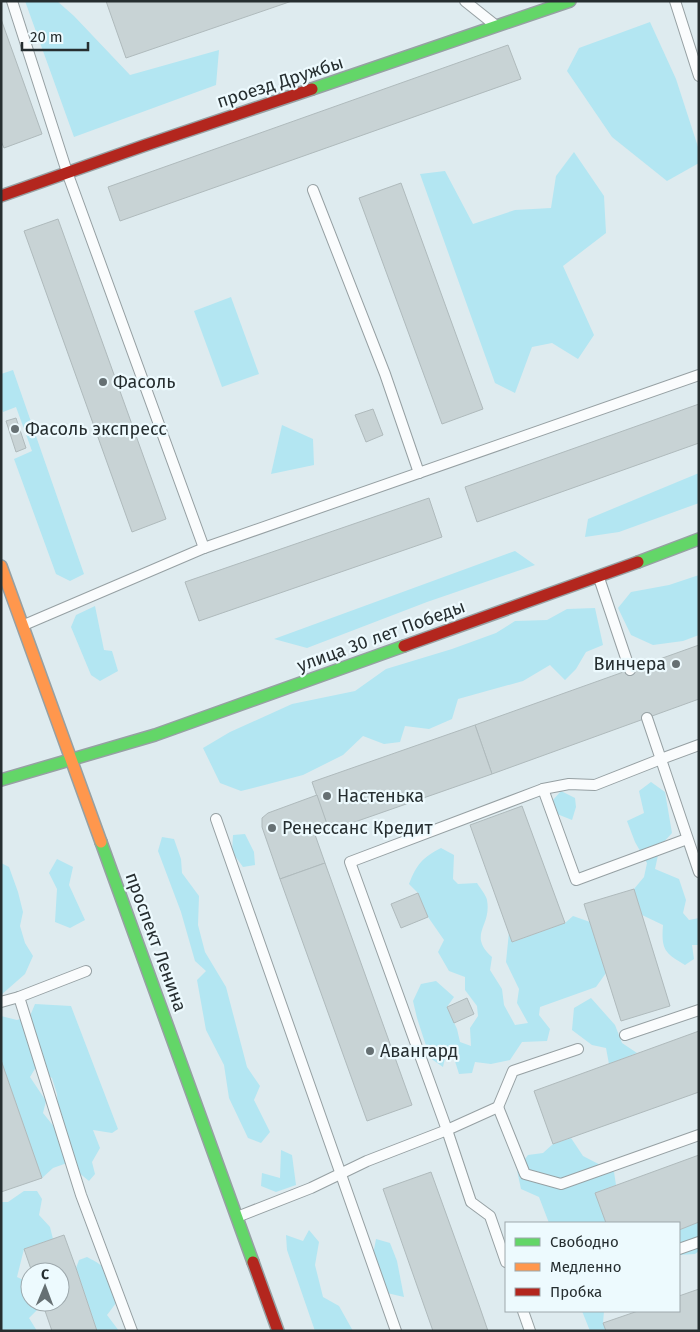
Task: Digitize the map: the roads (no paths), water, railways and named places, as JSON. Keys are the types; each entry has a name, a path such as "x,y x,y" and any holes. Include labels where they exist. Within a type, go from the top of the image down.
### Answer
{"main road":[{"name":"проезд Дружбы","path":"1,196 570,1"},
{"name":"улица 30 лет Победы","path":"1,780 155,735 699,539"},
{"name":"проспект Ленина","path":"1,566 278,1331"}],"lane":[{"path":"12,1 68,172 204,548"},
{"path":"465,1 498,27"},
{"path":"675,1 699,76"},
{"path":"313,190 384,374 418,473"},
{"path":"24,626 204,548 699,376"},
{"path":"598,576 630,670"},
{"path":"647,718 699,872"},
{"path":"505,1259 490,1216 471,1202 447,1130 350,862 542,789 569,784 595,786 660,759 699,746"},
{"path":"542,789 576,880 687,839"},
{"path":"216,820 396,1331"},
{"path":"1,1002 86,971"},
{"path":"19,997 80,1195 132,1331"},
{"path":"625,1035 699,1010"},
{"path":"236,1217 312,1188 367,1161 447,1130 498,1107 513,1071 578,1049"},
{"path":"498,1107 525,1174 561,1184 699,1135"},
{"path":"680,1248 699,1242"},
{"path":"523,1312 530,1331"}],"place":[{"name":"Фасоль","path":"103,382"},
{"name":"Фасоль экспресс","path":"15,429"},
{"name":"Винчера","path":"676,664"},
{"name":"Настенька","path":"327,796"},
{"name":"Ренессанс Кредит","path":"272,828"},
{"name":"Авангард","path":"370,1051"}]}
